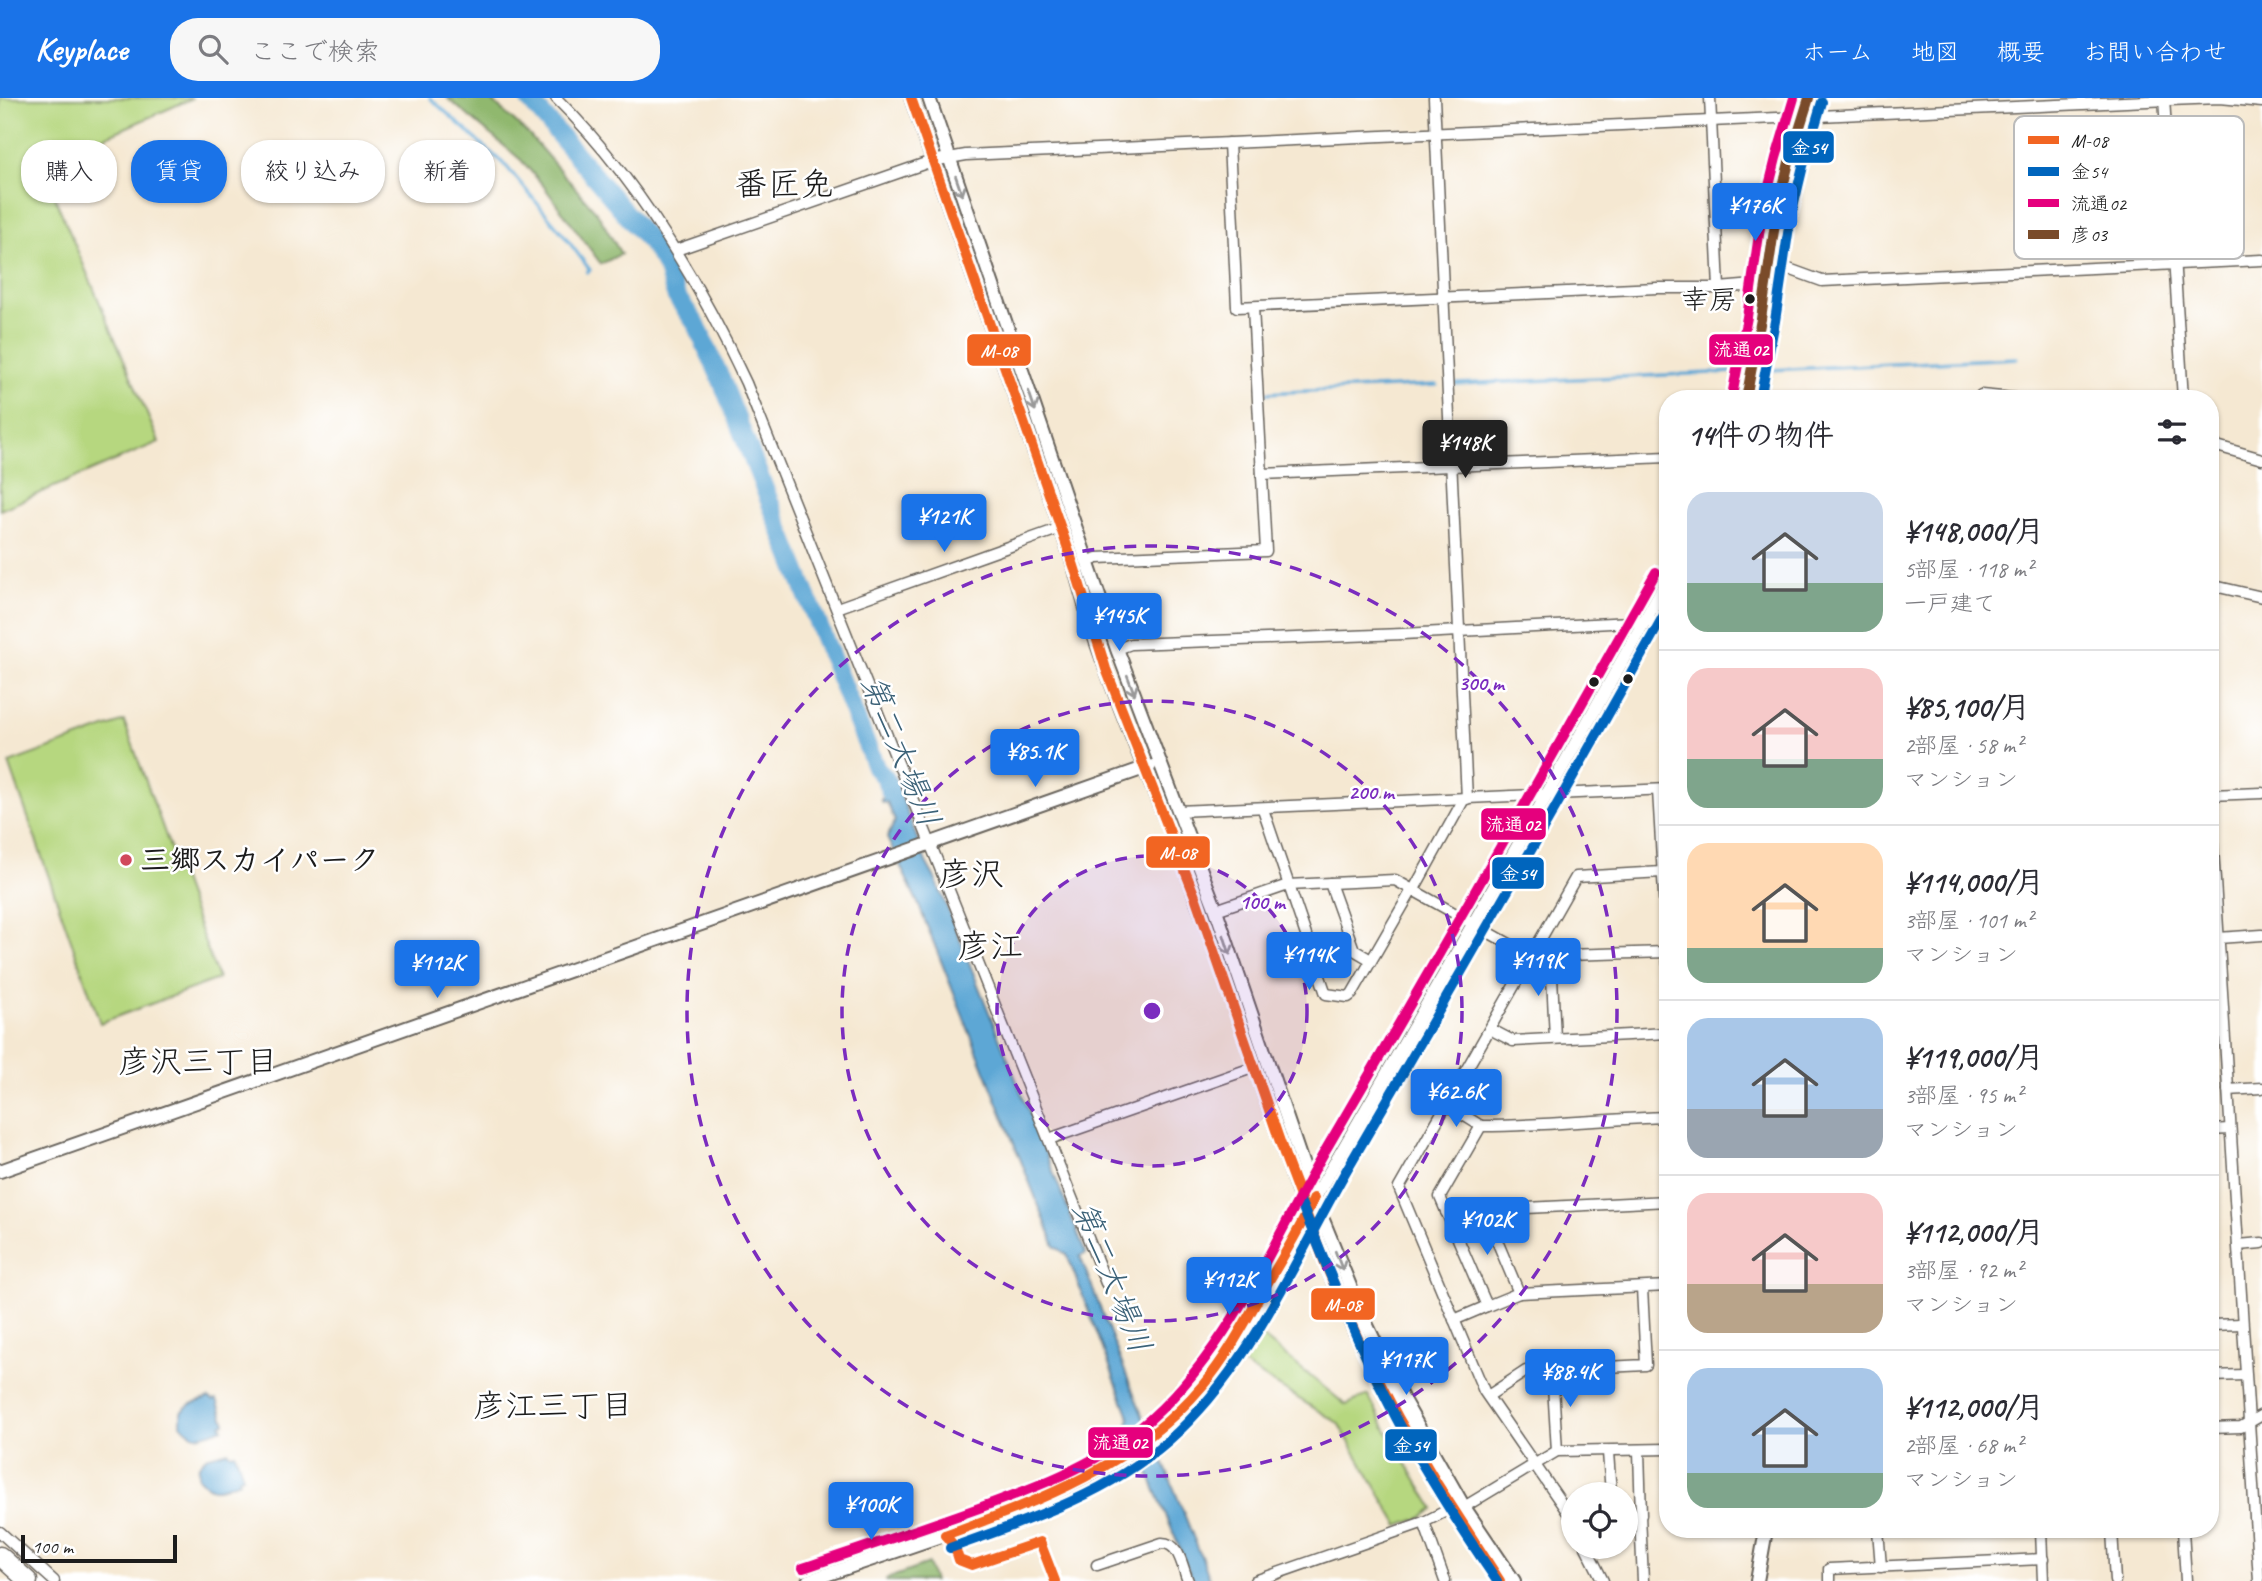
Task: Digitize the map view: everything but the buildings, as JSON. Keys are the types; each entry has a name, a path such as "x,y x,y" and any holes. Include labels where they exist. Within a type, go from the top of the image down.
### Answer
{"highway":[{"path":"3,1559 28,1581"}],"street":[{"path":"556,98 604,150 676,250 722,332 746,383 837,608 926,845 1106,1283"},
{"path":"911,98 1061,528 1094,636 1196,900 1330,1274 1391,1404 1458,1507 1514,1581"},
{"path":"929,98 1117,649 1216,910 1314,1198 1361,1313 1402,1398 1500,1581"},
{"path":"1263,809 1326,994 1348,997 1466,799 1434,98"},
{"path":"1710,98 1719,288"},
{"path":"1748,390 1776,217 1789,162 1809,98"},
{"path":"676,250 932,161 949,158 2168,99 2220,98 2262,102"},
{"path":"1229,143 1237,307 1657,288 1719,288 1789,269 1822,281 2262,260"},
{"path":"2174,259 2182,390"},
{"path":"1087,562 1097,558 1266,551 1253,307"},
{"path":"2219,447 2262,460"},
{"path":"1262,474 1659,457"},
{"path":"837,608 1061,528"},
{"path":"2219,587 2262,597"},
{"path":"808,1581 831,1577 1035,1502 1086,1480 1121,1459 1163,1426 1201,1387 1231,1346 1307,1215 1314,1198 1394,1063 1659,595"},
{"path":"1117,649 1131,644 1659,620"},
{"path":"0,1171 1160,762"},
{"path":"1178,811 1659,790"},
{"path":"2219,795 2262,793"},
{"path":"1561,1503 1484,1391 1399,1190 1576,877 1659,872"},
{"path":"1216,910 1288,885 1395,880 1531,956 1659,952"},
{"path":"1330,883 1354,950 1371,960"},
{"path":"2219,938 2262,934"},
{"path":"2219,953 2245,1375 2259,1528 2259,1581"},
{"path":"1551,956 1555,1038"},
{"path":"1490,1030 1513,1041 1659,1033"},
{"path":"1049,1139 1255,1067"},
{"path":"2228,1090 2262,1088"},
{"path":"1447,1105 1481,1126 1659,1117"},
{"path":"1481,1126 1440,1197 1487,1306"},
{"path":"2219,1130 2230,1129"},
{"path":"1446,1212 1659,1200"},
{"path":"1484,1210 1519,1293"},
{"path":"2238,1245 2262,1243"},
{"path":"1454,1320 1519,1293 1659,1286"},
{"path":"1488,1396 1526,1371 1646,1365 1642,1287"},
{"path":"2219,1325 2242,1324"},
{"path":"1552,1369 1557,1451"},
{"path":"2219,1376 2245,1375"},
{"path":"2219,1428 2241,1427 2262,1415"},
{"path":"1255,1581 1270,1578 1424,1522 1458,1507 1557,1451 1659,1450"},
{"path":"1608,1451 1610,1482"},
{"path":"1639,1451 1643,1581"},
{"path":"1424,1522 1445,1581"},
{"path":"0,1532 54,1581"},
{"path":"1757,1581 1765,1538"},
{"path":"1879,1538 1881,1567"},
{"path":"2041,1538 2043,1581"},
{"path":"2112,1538 2115,1581"},
{"path":"2183,1538 2186,1581"},
{"path":"1097,1565 1169,1543 1175,1548 1188,1581"},
{"path":"1592,1559 1603,1581"},
{"path":"1829,1581 1829,1569 2043,1559"}],"green space":[{"path":"0,98 193,98 98,140 21,140 21,203 57,203 159,442 0,510"},
{"path":"447,98 489,98 530,136 598,214 621,254 601,264 521,160"},
{"path":"124,721 218,979 100,1023 9,763"},
{"path":"1255,1331 1346,1405 1368,1395 1434,1509 1423,1517 1399,1526 1338,1423 1236,1360"},
{"path":"928,1564 934,1581 886,1581 886,1579"}],"water":[{"path":"882,768 894,777 926,862 936,880 1086,1254 1080,1256 1146,1425 1211,1581 1193,1581 1128,1423 1130,1419 1067,1255 1055,1246 917,901 887,838 895,821 887,802 883,803 881,799 886,797 876,773"},
{"path":"209,1398 217,1400 225,1423 221,1425 223,1428 195,1435 181,1424 181,1412 189,1405"},
{"path":"227,1451 235,1453 243,1476 239,1477 240,1481 218,1488 203,1483 198,1477 199,1465 206,1457"}],"waterway":[{"path":"430,98 506,166 563,234 590,270 587,272"},
{"name":"第二大場川","path":"528,98 654,247 667,268 676,296 696,324 721,379 876,768 885,778 890,791"},
{"path":"1769,370 2017,358"},
{"path":"1456,384 1735,372"},
{"path":"1264,393 1437,385"}],"transit line":[{"name":"M-08","path":"911,98 1074,566 1106,669 1196,899 1326,1266 1364,1352 1399,1419 1500,1581"},
{"name":"流通02","path":"1733,390 1762,214 1794,98"},
{"name":"彦03","path":"1748,390 1776,217 1789,162 1809,98"},
{"name":"金54","path":"1762,390 1790,220 1822,102"},
{"name":"流通02","path":"803,1568 1000,1500 1083,1465 1139,1429 1170,1400 1197,1369 1244,1299 1325,1151 1656,572"},
{"name":"金54","path":"950,1548 1064,1505 1118,1477 1168,1441 1197,1413 1223,1382 1268,1314 1346,1171 1659,624"},
{"name":"M-08","path":"945,1535 1051,1494 1084,1477 1117,1459 1177,1413 1227,1353 1314,1198"},
{"name":"金54","path":"1301,1203 1354,1330 1389,1404 1440,1494 1497,1581"},
{"name":"M-08","path":"945,1535 955,1547 959,1560 972,1565 1040,1542 1055,1581"}],"place":[{"name":"幸房","path":"1750,299"},
{"name":"三郷スカイパーク","path":"126,860"}],"district":[{"name":"番匠免","path":"784,184"},
{"name":"彦沢","path":"971,874"},
{"name":"彦江","path":"990,946"},
{"name":"彦沢三丁目","path":"198,1061"},
{"name":"彦江三丁目","path":"553,1405"}]}
